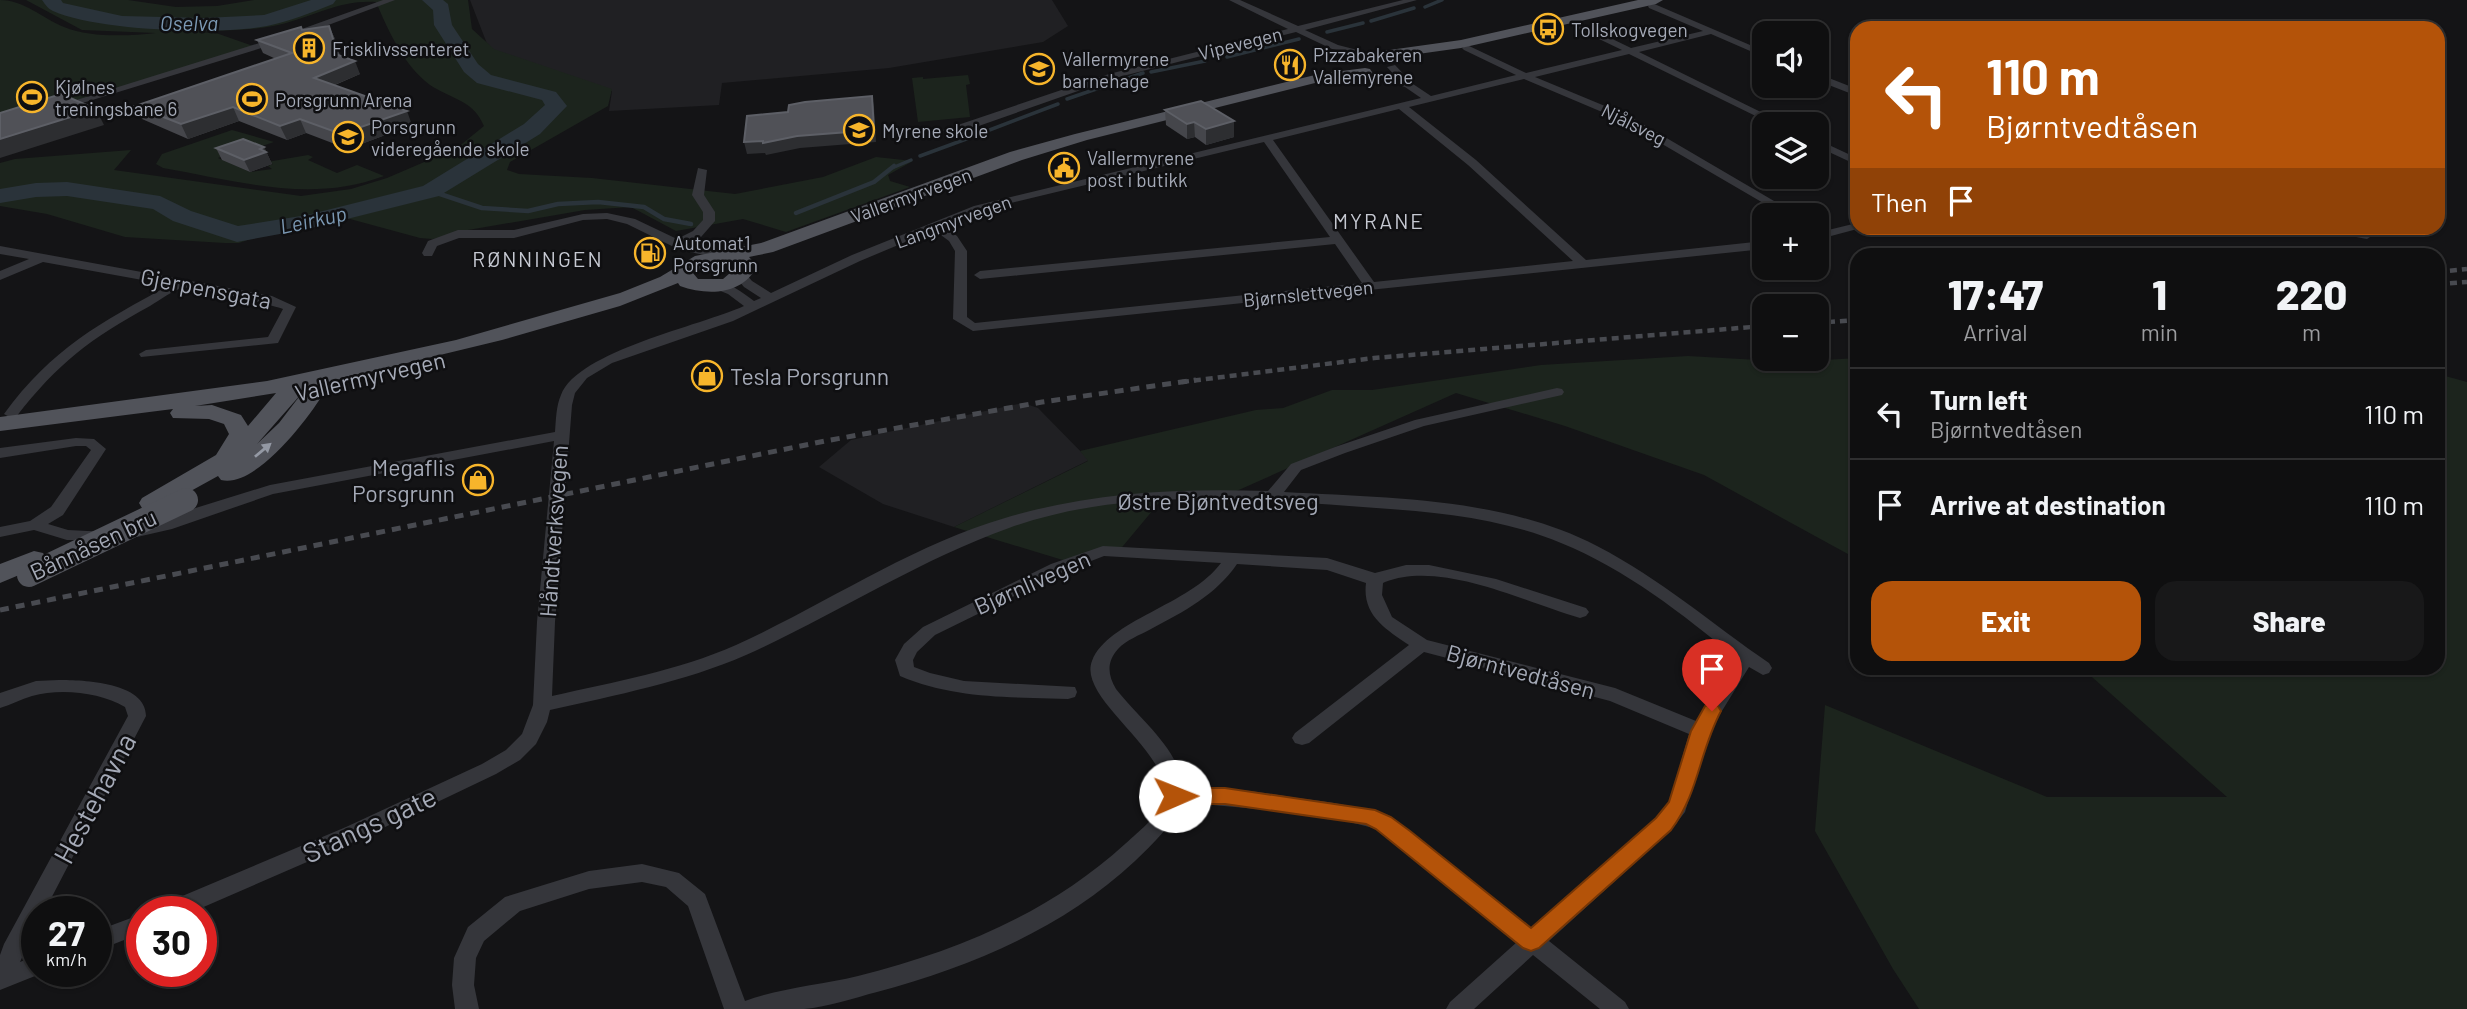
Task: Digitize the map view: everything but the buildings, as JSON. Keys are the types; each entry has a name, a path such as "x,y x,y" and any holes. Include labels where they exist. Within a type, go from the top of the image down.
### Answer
{"main road":[{"path":"1373,56 1387,60 1392,66 1464,46 1654,3"},
{"path":"1373,56 1464,46"},
{"name":"Vallermyrvegen","path":"724,256 766,248 1016,156 1227,96 1325,73 1349,62 1373,56"},
{"path":"1349,62 1352,69 1367,72"},
{"name":"Vallermyrvegen","path":"1177,111 1330,75 1383,71 1392,66"},
{"name":"Vallermyrvegen","path":"35,420 309,386 490,348 646,297 695,278 744,272 764,257 794,244 1054,145"},
{"path":"695,278 700,260 724,256 742,260 744,272"},
{"path":"282,396 309,386"},
{"name":"Bånnåsen bru","path":"0,588 186,500 235,471 267,448 300,413 309,386"},
{"name":"Vallermyrvegen","path":"6,419 75,420 282,396"},
{"name":"Bånnåsen bru","path":"0,574 151,503 226,459 254,434 282,396"},
{"path":"153,411 163,414 212,412 233,420 240,434 226,459"}],"street":[{"path":"51,109 288,37 391,0"},
{"path":"1233,0 1335,47 1373,56"},
{"name":"Vipevegen","path":"948,130 969,127 1112,76 1413,0"},
{"path":"1654,3 1710,32 1752,49"},
{"path":"1575,24 1755,112"},
{"name":"Langmyrvegen","path":"592,368 623,352 702,328 754,307 856,258 998,202 1710,32"},
{"name":"Njålsveg","path":"1464,46 1525,76 1625,118 1772,203"},
{"path":"1335,47 1349,62"},
{"path":"1392,66 1410,86 1429,99"},
{"path":"1367,72 1410,86"},
{"path":"1829,81 1850,90"},
{"path":"1401,106 1455,146 1583,264"},
{"path":"1266,138 1371,286"},
{"path":"1829,148 1850,159"},
{"path":"702,170 698,195 710,214 709,221 681,245 695,278 732,290 754,307"},
{"name":"Vallermyrvegen","path":"428,253 432,244 452,235 514,234 599,216 631,221 681,245 724,256"},
{"name":"Bjørnslettvegen","path":"935,225 953,239 961,251 960,319 973,327 1752,246"},
{"path":"1829,232 1850,228"},
{"path":"980,275 1337,240"},
{"name":"Gjerpensgata","path":"0,250 279,302 290,307 273,340 146,354"},
{"path":"0,275 41,258"},
{"path":"744,272 748,284 772,299"},
{"path":"6,419 46,371 60,359 117,319 181,284"},
{"name":"Håndtverksvegen","path":"542,705 560,436 568,393 592,368"},
{"path":"1271,498 1296,467 1340,450 1420,423 1557,392"},
{"path":"35,525 67,535 93,536 134,532 166,525 270,490 560,436"},
{"path":"0,453 76,442 89,442 99,449 57,511 35,525 0,532"},
{"name":"Østre Bjøntvedtsveg","path":"542,705 666,676 720,659 807,619 949,545 1027,516 1074,505 1126,499 1271,498 1458,510 1497,518 1550,534 1608,559 1713,629 1755,663 1700,731"},
{"name":"Bjørnlivegen","path":"1068,692 969,688 929,682 906,671 904,660 910,648 929,631 1057,568 1104,551 1233,558"},
{"path":"752,1009 827,995 994,944 1060,909 1123,861 1163,818 1175,796 1174,775 1161,752 1102,687 1099,666 1112,644 1161,616 1216,579 1233,558 1327,564 1375,580 1391,573 1414,570 1448,575 1580,612"},
{"name":"Bjørntvedtåsen","path":"1375,580 1373,595 1385,621 1421,645 1615,695 1700,731"},
{"path":"1302,738 1421,645"},
{"name":"Hestehavna","path":"0,701 37,688 68,685 123,696 132,702 137,710 136,721 15,944 1,980"},
{"name":"Stangs gate","path":"206,896 489,769 513,755 529,739 538,722 542,705"},
{"path":"1458,1009 1664,824 1678,806 1700,731"},
{"path":"1175,796 1225,796 1368,816 1384,823 1617,1009"},
{"path":"467,1009 463,985 465,958 476,933 513,904 589,880 642,873 672,879 697,901 736,1009"},
{"path":"1,980 21,972"}],"shaded area":[{"path":"0,0 25,6 75,31 122,35 156,33 82,30 26,0 128,0 176,7 217,6 254,0 468,0 472,29 494,49 612,89 608,106 510,162 507,170 519,174 592,178 735,194 823,177 876,157 913,161 888,175 890,181 910,187 786,232 743,219 676,231 631,207 585,210 468,230 432,239 328,213 239,243 125,237 47,214 0,206 0,163 15,159 131,150 114,170 301,196 351,189 387,178 457,148 484,126 473,109 433,87 409,64 376,2 341,5 264,28 194,32 216,33 256,47 0,124"},
{"path":"470,0 1052,0 1068,26 1043,42 889,68 722,83 719,105 609,111 612,91 491,54"},
{"path":"968,75 970,84 966,85 970,117 918,122 912,78"},
{"path":"232,130 274,142 218,158 250,172 272,169 268,166 273,164 267,162 308,155 313,157 308,160 337,173 357,165 384,176 356,184 301,189 247,184 163,168 156,164 162,154"},
{"path":"1688,356 1752,360 1752,371 1829,371 1829,360 1850,358 1850,555 1704,475 1565,426 1456,393 1232,493 1168,492 1118,552 1066,561 954,527 1088,461 1080,451 1256,410 1283,408 1332,390 1372,390 1541,365"},
{"path":"2445,376 2467,382 2467,1009 1919,1009 1893,969 1815,831 1825,705 2047,797 2227,797 2090,675 2445,675"},
{"path":"1023,403 1038,408 1089,460 954,527 883,504 819,467 851,440"}],"waterway":[{"name":"Oselva","path":"51,0 57,7 122,22 204,24 264,21 293,14 327,0"},
{"name":"Leirkup","path":"0,196 36,190 67,189 160,203 182,216 237,234 307,222 431,191 532,129 556,106 549,96 484,79 471,68 443,25 442,8 431,0"},
{"path":"1425,7 1442,0"},
{"path":"1371,21 1414,8"},
{"path":"1327,32 1363,23"},
{"path":"1227,57 1299,39"},
{"path":"1151,72 1205,61"},
{"path":"1067,99 1143,73"},
{"path":"979,134 1058,104"},
{"path":"920,156 969,138"},
{"path":"892,168 911,160"},
{"path":"796,213 874,182 894,166"},
{"path":"431,191 482,208 528,211 558,204 598,202 644,207 664,219 691,224"}],"railway":[{"path":"2445,271 2467,269"},
{"path":"2445,284 2467,282"},
{"path":"1829,322 1850,321"},
{"path":"1182,382 1374,358 1752,327"},
{"path":"1182,382 1196,380"},
{"path":"0,610 825,441 1042,402 1182,382"}],"place":[{"name":"Tollskogvegen","path":"1548,29"},
{"name":"Frisklivssenteret","path":"309,48"},
{"name":"Pizzabakeren Vallemyrene","path":"1290,65"},
{"name":"Vallermyrene barnehage","path":"1039,69"},
{"name":"Kjølnes treningsbane 6","path":"32,97"},
{"name":"Porsgrunn Arena","path":"252,99"},
{"name":"Myrene skole","path":"859,130"},
{"name":"Porsgrunn videregående skole","path":"348,137"},
{"name":"Vallermyrene post i butikk","path":"1064,168"},
{"name":"Automat1 Porsgrunn","path":"650,253"},
{"name":"Tesla Porsgrunn","path":"707,376"},
{"name":"Megaflis Porsgrunn","path":"478,480"}],"district":[{"name":"MYRANE","path":"1379,220"},
{"name":"RØNNINGEN","path":"538,258"}],"route":[{"path":"1175,796 1225,796 1368,816 1384,823 1403,837 1531,941 1664,824 1678,806 1700,731 1712,711"}]}
